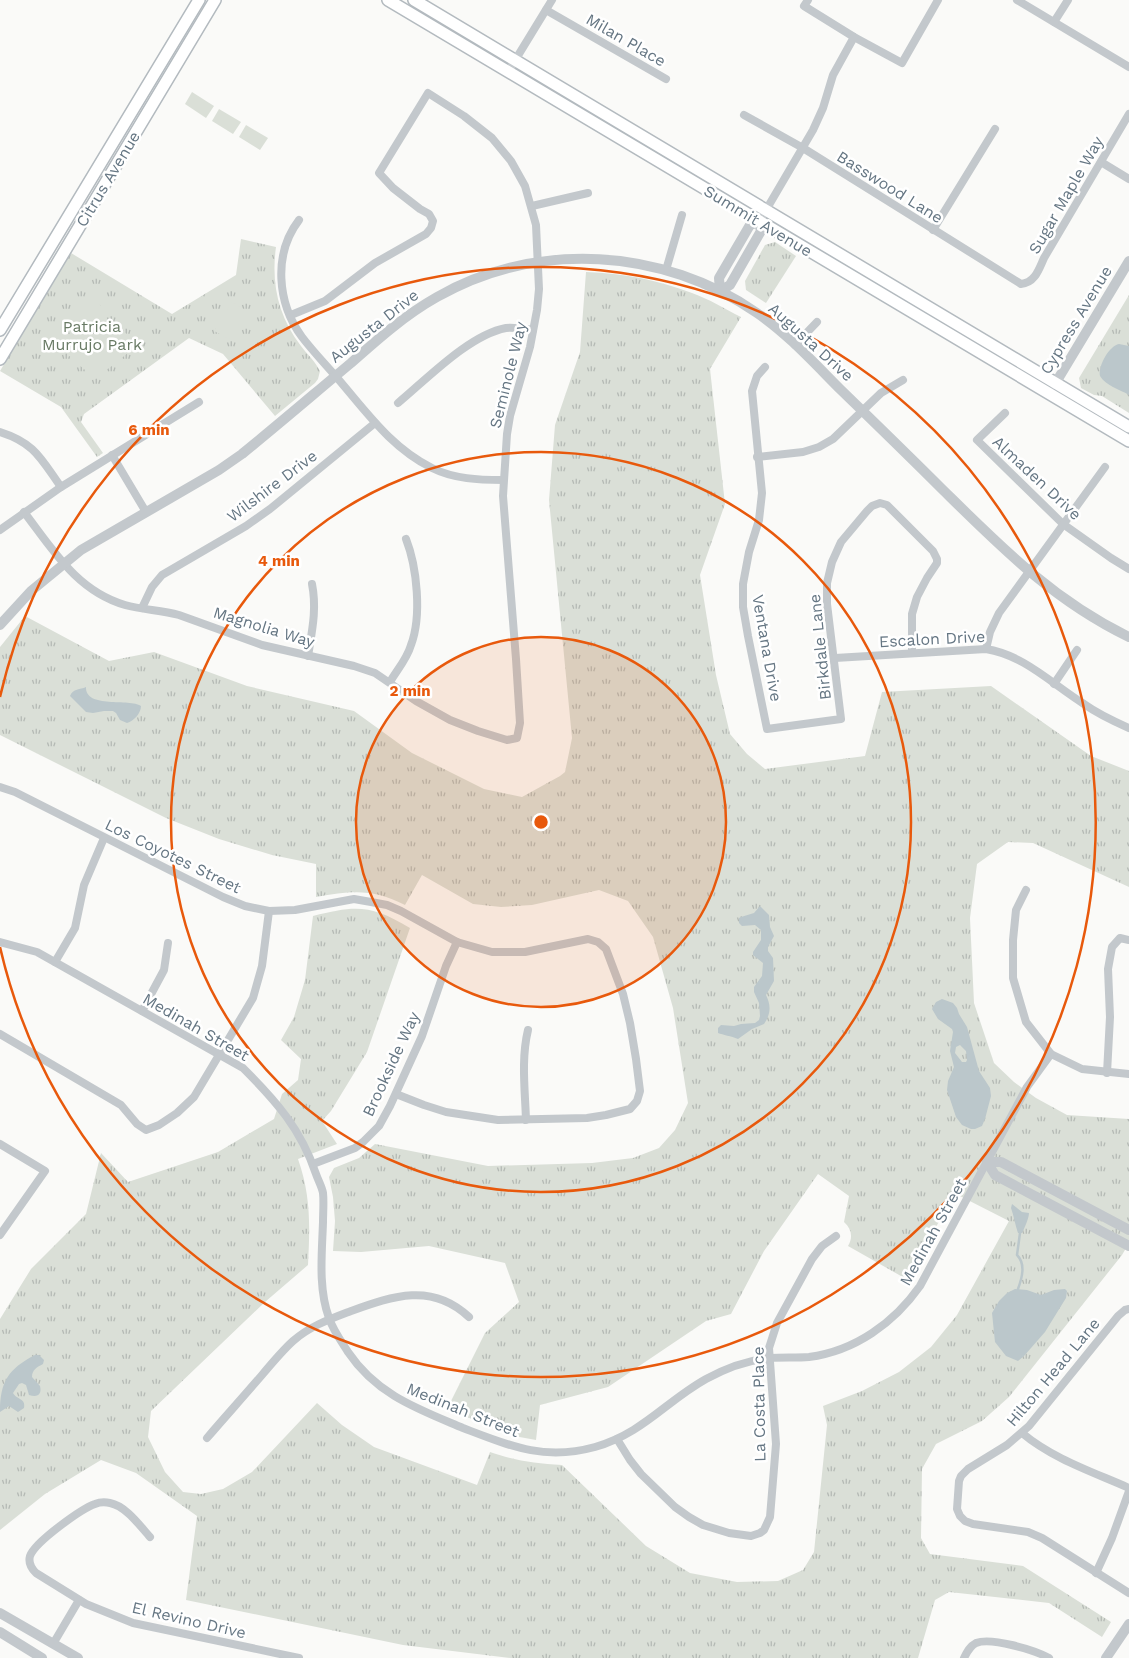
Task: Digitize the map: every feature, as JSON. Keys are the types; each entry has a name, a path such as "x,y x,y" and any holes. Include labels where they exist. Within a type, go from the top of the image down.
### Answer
{"main road":[{"name":"Citrus Avenue","path":"0,330 199,0"},
{"name":"Citrus Avenue","path":"0,358 215,0"},
{"name":"Summit Avenue","path":"388,0 759,222 1052,389 1129,427"},
{"name":"Summit Avenue","path":"414,0 766,210 1052,389 1129,441"}],"street":[{"path":"508,72 552,0"},
{"path":"806,3 854,37 902,64 938,0"},
{"path":"1017,0 1129,67"},
{"path":"1054,22 1068,0"},
{"name":"Milan Place","path":"546,10 666,79"},
{"path":"720,291 731,284 760,231 759,222 814,130 833,75 854,37"},
{"name":"Seminole Way","path":"291,316 325,301 375,264 426,234 432,228 433,221 429,214 393,188 379,173 428,93 464,116 492,138 512,161 525,186 532,206 536,225 539,289 534,330 510,416 503,480 520,723 517,738"},
{"name":"Sugar Maple Way","path":"1021,284 1027,283 1036,276 1044,258 1129,114"},
{"name":"Basswood Lane","path":"744,115 803,148 1021,284"},
{"path":"933,230 995,129"},
{"path":"1100,162 1129,179"},
{"path":"532,206 588,193"},
{"path":"666,270 682,215"},
{"path":"299,220 289,236 282,261 283,291 291,316 301,336 375,423 403,450 439,471 469,478 503,480"},
{"name":"Augusta Drive","path":"0,625 31,591 63,564 100,538 219,470 242,454 391,328 437,297 483,276 515,266 568,258 596,258 644,264 700,281 759,314 795,345 1029,572 1074,606 1129,638"},
{"name":"Cypress Avenue","path":"1052,389 1127,268"},
{"path":"795,345 817,322"},
{"path":"398,403 476,340 506,328 534,330"},
{"name":"Ventana Drive","path":"765,367 757,376 752,391 762,493 760,520 745,568 743,607 767,729 841,719"},
{"path":"758,457 803,452 819,447 833,439 881,393 903,380"},
{"path":"0,530 61,487 199,402"},
{"name":"Almaden Drive","path":"1005,413 977,440 1063,524 1129,569"},
{"name":"Wilshire Drive","path":"142,608 152,587 162,575 270,510 375,423"},
{"path":"0,432 17,438 30,446 61,487"},
{"path":"112,455 146,512"},
{"path":"986,648 990,632 999,613 1105,467"},
{"name":"Birkdale Lane","path":"841,719 827,604 827,583 832,562 841,542 872,506 880,503 888,506 933,550 937,559 937,563 917,597 912,614 912,653"},
{"name":"Magnolia Way","path":"24,512 63,564 84,584 99,594 128,606 179,615 262,645 366,669 390,682 426,707 464,726 507,740 517,738"},
{"path":"390,682 408,652 416,625 417,602 411,550 406,539"},
{"path":"308,656 315,611 315,597 312,584"},
{"name":"Escalon Drive","path":"834,658 986,648 1017,658 1100,714 1129,728"},
{"path":"1054,684 1077,650"},
{"name":"Los Coyotes Street","path":"0,787 15,792 223,897 245,906 269,912 295,910 354,899 387,905 457,942 487,951 515,953 546,949 583,939 593,940 603,945 608,954 629,1016 640,1086 637,1101 626,1111 606,1115 526,1120"},
{"path":"55,962 74,928 84,885 104,838"},
{"path":"1026,890 1016,910 1013,940 1013,978 1026,1022 1051,1054 1082,1069 1129,1074"},
{"path":"0,1034 121,1105 137,1124 146,1130 159,1125 177,1113 194,1097 253,998 262,966 269,912"},
{"path":"1107,1073 1110,1017 1108,969 1112,947 1120,938 1129,940"},
{"name":"Medinah Street","path":"0,942 37,952 243,1068 265,1090 291,1122 309,1152 323,1192 322,1277 324,1300 330,1319 344,1346 367,1375 395,1398 426,1413 508,1445 531,1451 575,1451 617,1439 650,1421 694,1387 714,1375 743,1363 769,1358 809,1356 835,1350 869,1335 894,1317 924,1280 1027,1087 1051,1054"},
{"name":"Brookside Way","path":"313,1164 346,1152 363,1142 379,1126 396,1094 426,1025 446,966 457,942"},
{"path":"142,1011 164,970 168,944"},
{"path":"396,1094 424,1105 458,1114 492,1119 526,1120 524,1051 528,1030"},
{"path":"0,1144 45,1171 0,1236"},
{"path":"1129,1230 1001,1162 988,1162 994,1174 1129,1246"},
{"name":"La Costa Place","path":"617,1439 640,1474 675,1507 689,1517 703,1525 729,1533 751,1536 764,1530 770,1517 776,1444 769,1348 774,1332 797,1285 817,1252 836,1236"},
{"path":"207,1438 288,1346 306,1331 330,1319 387,1298 415,1295 441,1299 469,1316"},
{"name":"Hilton Head Lane","path":"1096,1573 1035,1535 973,1524 962,1519 957,1509 958,1486 961,1476 968,1468 998,1451 1022,1433 1118,1316 1129,1309"},
{"path":"1022,1433 1046,1450 1129,1490 1112,1538 1096,1573 1129,1593"},
{"name":"El Revino Drive","path":"150,1537 126,1512 115,1504 109,1502 97,1503 47,1536 36,1546 30,1556 29,1563 36,1573 79,1600 141,1626 298,1658"},
{"path":"53,1644 79,1600"},
{"path":"0,1613 78,1658"},
{"path":"0,1622 18,1624"},
{"path":"1106,1658 1129,1624"},
{"path":"0,1632 42,1658"},
{"path":"964,1658 973,1645 984,1642 1030,1650 1049,1658"},
{"path":"256,1658 258,1650"}],"green space":[{"path":"192,92 214,106 206,118 185,104"},
{"path":"219,109 241,122 233,134 212,121"},
{"path":"246,125 268,138 260,150 239,137"},
{"name":"Patricia Murrujo Park","path":"241,239 276,247 276,286 282,311 293,335 320,371 315,383 275,416 223,354 189,338 84,414 81,422 103,453 97,457 61,407 0,371 71,253 172,314 236,275"},
{"path":"775,242 796,256 766,303 746,290 745,281 765,245"},
{"path":"586,272 627,276 666,284 698,295 741,317 710,369 725,504 700,575 716,675 730,734 747,754 765,769 865,756 882,692 991,686 1091,756 1129,771 1129,887 1033,843 1008,842 977,864 970,918 974,1003 994,1063 1014,1082 1036,1098 1067,1115 1129,1119 1129,1243 1122,1255 1009,1397 982,1421 936,1444 922,1469 921,1538 930,1554 1023,1566 1111,1622 1102,1637 1049,1603 949,1592 935,1600 918,1658 511,1658 403,1645 186,1600 197,1516 136,1473 101,1460 45,1494 0,1530 0,1319 31,1269 86,1214 101,1153 128,1182 218,1152 274,1119 282,1094 298,1080 301,1059 281,1040 294,1017 305,980 313,916 341,910 363,909 385,915 410,928 367,1052 331,1111 322,1121 337,1144 298,1159 309,1211 308,1265 265,1302 151,1411 148,1437 165,1472 183,1492 201,1494 223,1489 252,1472 317,1403 342,1425 374,1447 477,1485 490,1452 508,1458 562,1465 646,1546 690,1573 737,1582 778,1581 803,1570 814,1552 827,1425 823,1406 862,1391 899,1372 931,1347 957,1315 1009,1221 954,1193 908,1280 848,1246 851,1234 844,1222 849,1196 818,1174 764,1251 731,1314 706,1321 608,1387 540,1405 536,1440 514,1436 447,1409 485,1333 519,1302 505,1263 429,1246 361,1252 333,1251 335,1221 329,1177 334,1168 359,1158 375,1144 488,1166 592,1163 633,1158 659,1148 675,1130 688,1103 673,1008 653,937 628,901 599,890 532,905 501,907 473,904 422,875 405,905 382,896 361,892 316,897 316,864 272,855 219,839 166,818 0,735 0,647 25,616 109,661 154,652 247,686 354,711 412,753 484,789 522,797 560,776 565,772 572,738 549,500 555,425 580,352"},
{"path":"1129,295 1129,413 1102,396 1094,395 1081,388 1079,378"},
{"path":"94,297 109,316 76,341 62,323"},
{"path":"232,302 247,311 229,339 214,331"},
{"path":"112,320 138,345 95,379 67,354"}],"shaded area":[{"path":"1119,344 1129,346 1129,395 1109,385 1100,376 1105,357 1112,348"},
{"path":"86,687 88,694 93,698 100,701 135,704 141,706 140,711 135,719 127,723 120,720 113,711 86,712 70,696 75,690"},
{"path":"760,906 769,915 770,927 774,936 768,947 768,951 773,958 774,981 766,995 769,1002 769,1013 764,1024 752,1029 738,1039 718,1033 718,1028 721,1025 734,1026 755,1023 759,1020 759,1003 754,987 762,976 763,963 753,955 753,952 761,940 761,930 755,925 742,926 739,923 739,918 754,913"},
{"path":"942,999 953,1003 957,1008 967,1027 979,1071 990,1088 991,1096 985,1119 982,1126 975,1129 962,1125 956,1117 947,1090 948,1081 954,1067 950,1051 953,1032 952,1029 938,1019 932,1009 936,1002","holes":["960,1045 966,1051 967,1060 962,1062 955,1053 956,1047"]},
{"path":"1012,1204 1022,1212 1029,1213 1022,1233 1018,1233 1011,1208"},
{"path":"1015,1289 1027,1290 1041,1295 1054,1290 1065,1289 1067,1291 1066,1298 1045,1332 1018,1361 1006,1356 995,1342 992,1313 999,1301 1007,1293"},
{"path":"35,1355 39,1355 44,1360 43,1364 35,1369 32,1375 40,1386 40,1393 37,1396 29,1395 26,1385 19,1384 13,1393 24,1402 24,1408 18,1412 9,1406 0,1412 2,1392 7,1378 18,1366"}],"waterway":[{"path":"1018,1289 1022,1271 1022,1263 1017,1255 1020,1233"}]}
